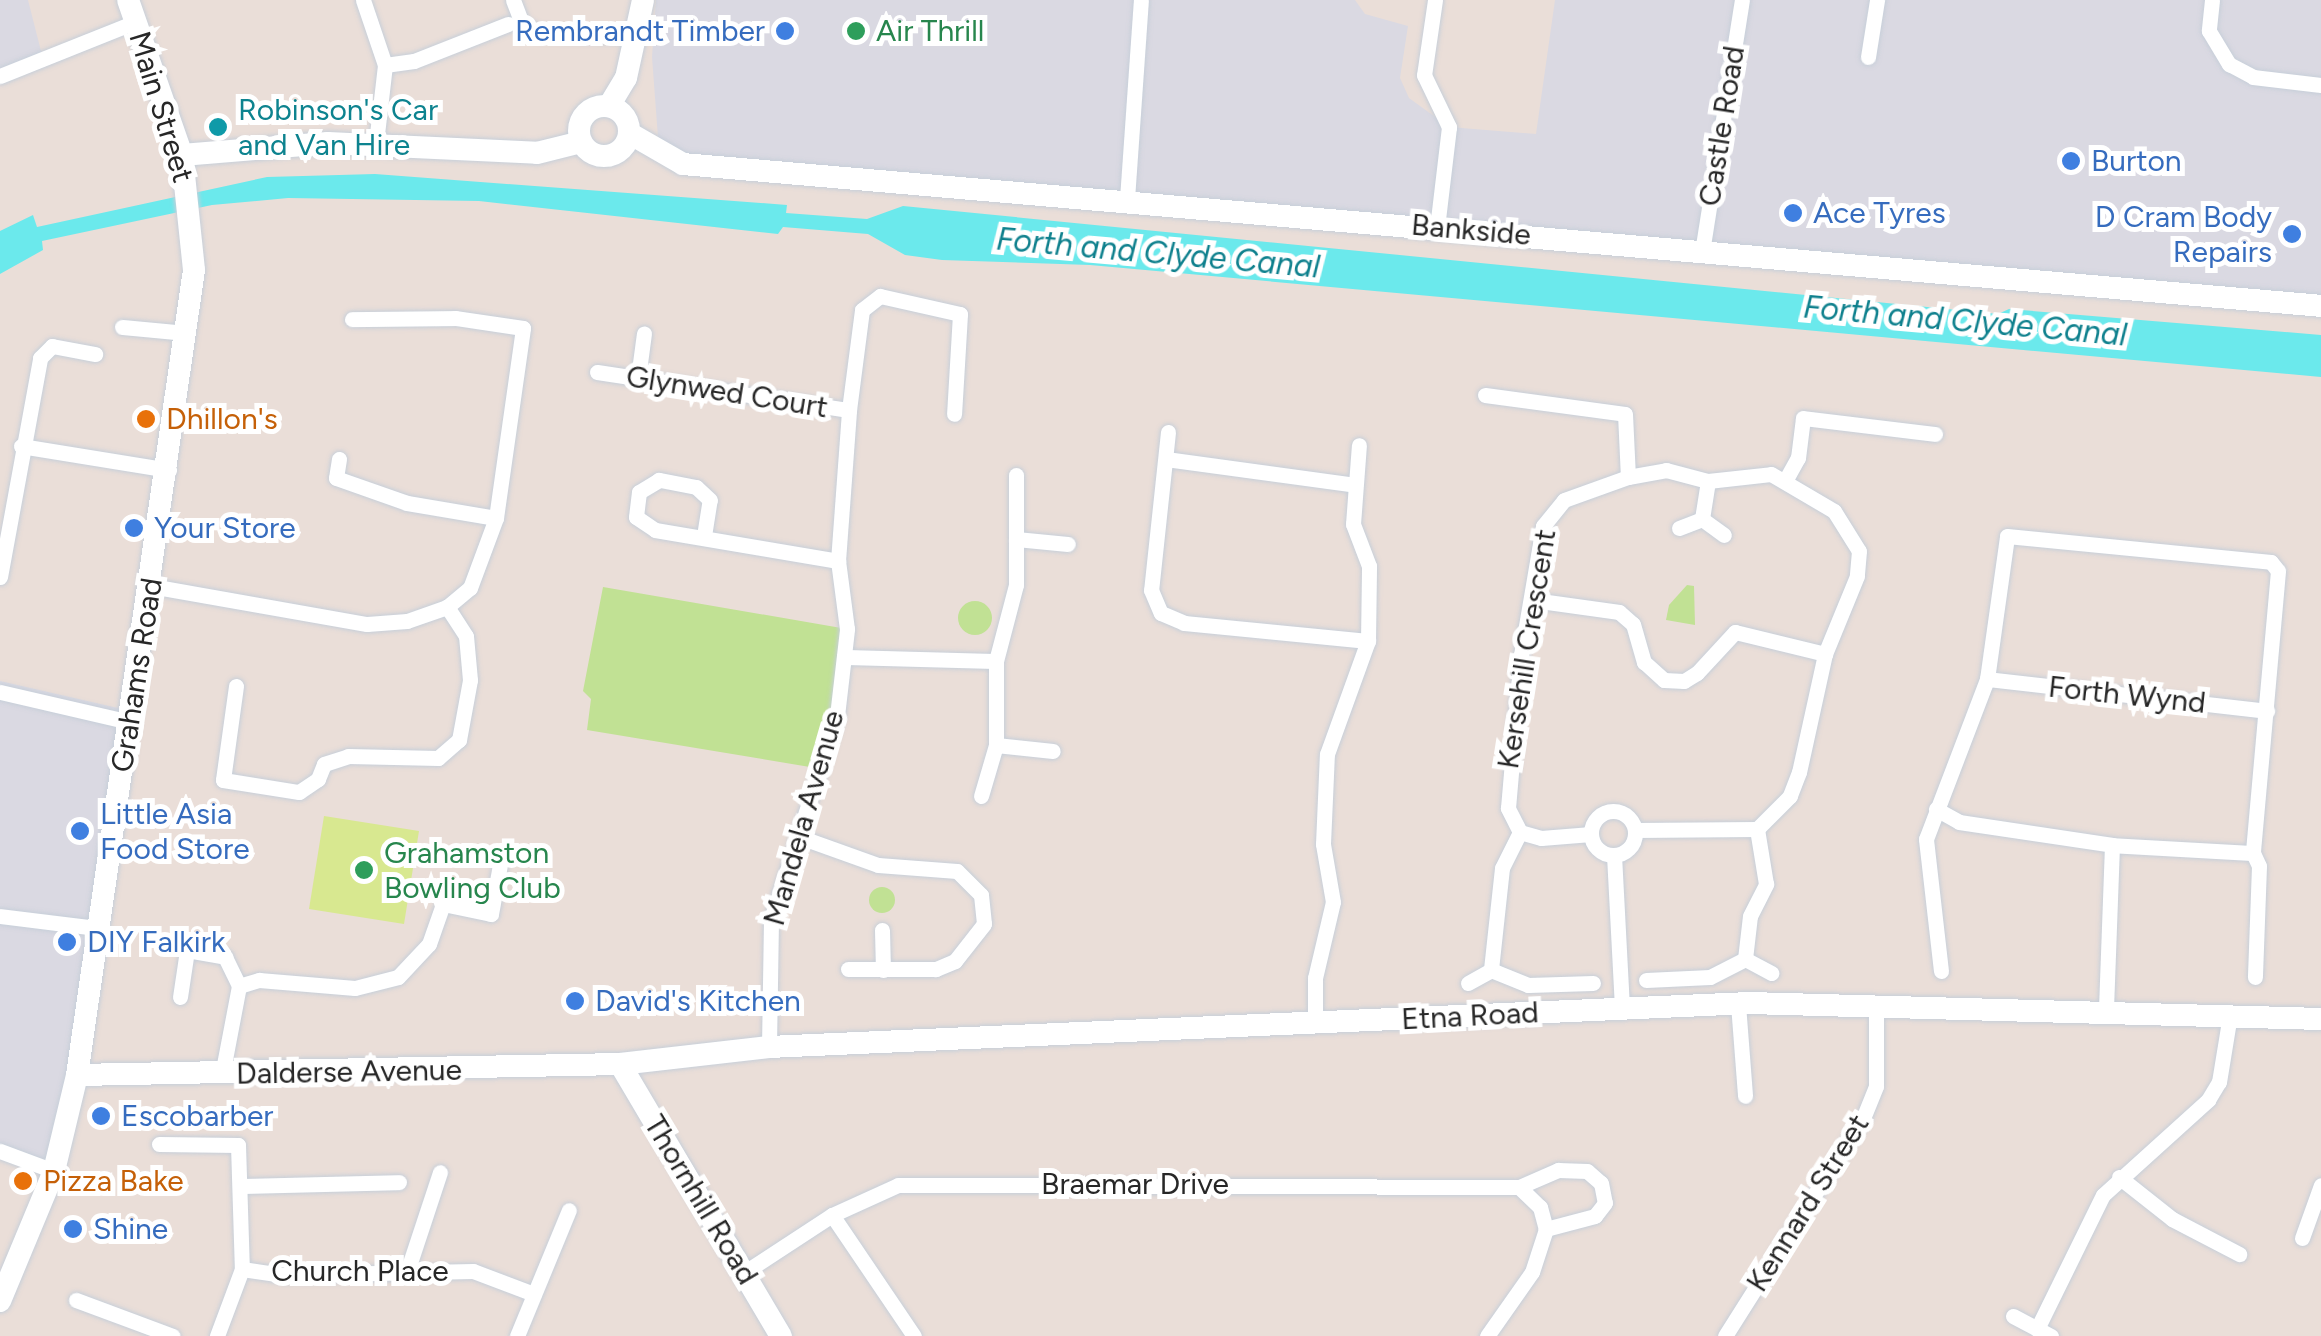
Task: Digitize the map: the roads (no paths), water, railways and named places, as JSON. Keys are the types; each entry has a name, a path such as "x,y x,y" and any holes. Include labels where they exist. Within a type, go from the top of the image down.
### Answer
{"street":[{"path":"363,0 385,65 376,144"},
{"path":"513,0 522,22 538,33 637,36"},
{"path":"610,106 624,116 629,133 611,156 593,154 581,142 583,117 610,106 626,78 643,0"},
{"path":"1126,199 1141,0"},
{"path":"1435,0 1424,74 1448,127 1437,228"},
{"name":"Castle Road","path":"1702,252 1742,0"},
{"path":"1868,57 1877,0"},
{"path":"2212,0 2209,32 2229,64 2252,76 2321,85"},
{"path":"0,76 132,11"},
{"name":"Main Street","path":"132,11 182,155 190,202"},
{"path":"385,65 414,61 508,24"},
{"name":"Bankside","path":"629,133 683,164 1126,199 2321,306"},
{"path":"182,155 376,144 506,154 581,142"},
{"name":"Grahams Road","path":"0,1302 54,1171 77,1074 187,334 190,202"},
{"name":"Glynwed Court","path":"597,372 849,410 862,310 880,296 960,314 954,414"},
{"path":"151,586 367,624 407,621 448,607 470,588 496,518 522,328 529,312"},
{"path":"352,319 454,318 522,328"},
{"path":"122,327 187,334"},
{"path":"638,378 644,334"},
{"path":"0,577 40,358 52,346 95,354"},
{"path":"1486,395 1625,414 1628,477"},
{"name":"Mandela Avenue","path":"769,1047 771,920 836,716 844,658 847,629 838,561 849,410"},
{"path":"1785,481 1798,458 1804,418 1935,434"},
{"path":"1168,432 1151,590 1161,613 1184,624 1368,641"},
{"path":"1315,1024 1315,978 1333,902 1323,844 1328,754 1368,641 1369,566 1354,524 1359,445"},
{"path":"21,446 169,470"},
{"path":"339,459 336,478 407,503 496,518"},
{"path":"1166,460 1354,485"},
{"name":"Kersehill Crescent","path":"1520,832 1505,786 1542,526 1551,510 1628,477 1680,470 1708,482 1761,474 1785,481 1834,511 1859,550 1858,576 1825,654 1795,784 1757,829"},
{"path":"982,796 996,746 996,661 1016,585 1016,476"},
{"path":"704,536 710,500 696,487 659,480 639,492 636,517 644,526 838,561"},
{"path":"1702,519 1708,482"},
{"path":"1679,528 1702,519"},
{"path":"1702,519 1724,535"},
{"path":"1941,972 1926,840 1986,679 2007,536 2271,562 2278,571 2253,853 2258,866 2254,977"},
{"path":"1016,538 1068,544"},
{"path":"1533,600 1619,612 1633,624 1644,662 1664,680 1684,681 1697,674 1735,632 1825,654"},
{"path":"236,686 223,780 299,792 318,779 324,764 348,756 438,758 459,740 470,680 466,636 448,607"},
{"path":"844,658 996,661"},
{"name":"Forth Wynd","path":"1986,679 2266,710"},
{"path":"0,692 130,722"},
{"path":"996,746 1053,751"},
{"path":"1936,809 1958,822 2112,845 2253,853"},
{"path":"1610,811 1628,817 1635,830 1629,848 1614,855 1598,850 1591,834 1596,819 1610,811"},
{"path":"1635,830 1757,829 1766,884 1750,916 1745,959"},
{"path":"1491,970 1502,868 1520,832 1540,838 1591,834"},
{"path":"797,836 878,864 957,872 981,895 984,924 955,962 936,969 848,970"},
{"path":"2106,1011 2112,845"},
{"path":"1614,855 1622,1008"},
{"path":"239,986 258,980 356,988 398,977 429,944 443,904 491,914 501,859"},
{"path":"0,916 97,928"},
{"path":"882,930 883,970"},
{"path":"180,997 187,950 226,956 239,986 222,1076"},
{"path":"1745,959 1771,972"},
{"path":"1646,980 1710,977 1745,959"},
{"path":"1468,983 1491,970"},
{"path":"1491,970 1528,985 1593,983"},
{"path":"1738,1004 1744,1096"},
{"name":"Etna Road","path":"620,1064 769,1047 1738,1004 2321,1019"},
{"name":"Kennard Street","path":"1725,1336 1864,1116 1876,1086 1876,1005"},
{"path":"2013,1316 2044,1332 2119,1177 2208,1100 2227,1063 2230,1014"},
{"name":"Dalderse Avenue","path":"77,1074 222,1076 620,1064"},
{"name":"Thornhill Road","path":"620,1064 780,1336"},
{"path":"158,1144 238,1145 242,1268 218,1336"},
{"path":"0,1151 54,1171"},
{"path":"1487,1336 1532,1272 1546,1229 1540,1208 1519,1187 1558,1170 1588,1171 1601,1183 1605,1203 1595,1216 1546,1229"},
{"path":"407,1272 440,1172"},
{"path":"2119,1177 2172,1218 2240,1254"},
{"path":"240,1186 399,1182"},
{"name":"Braemar Drive","path":"745,1272 832,1216 898,1185 935,1182 1519,1187"},
{"path":"2302,1238 2318,1204 2321,1185"},
{"path":"517,1336 569,1210"},
{"path":"832,1216 914,1336"},
{"name":"Church Place","path":"242,1268 282,1275 473,1272 534,1294"},
{"path":"76,1300 173,1336"}],"water":[{"name":"Forth and Clyde Canal","path":"375,174 787,205 786,213 867,219 903,206 1998,314 2009,309 2321,335 2321,377 1090,265 942,260 905,255 868,234 783,227 778,234 479,201 288,198 212,205 42,241 43,250 0,274 0,231 33,215 37,227 267,177"}],"place":[{"name":"Rembrandt Timber","path":"785,31"},
{"name":"Air Thrill","path":"856,31"},
{"name":"Robinson's Car and Van Hire","path":"218,127"},
{"name":"Burton","path":"2071,161"},
{"name":"Ace Tyres","path":"1793,213"},
{"name":"D Cram Body Repairs","path":"2292,234"},
{"name":"Dhillon's","path":"146,419"},
{"name":"Your Store","path":"134,528"},
{"name":"Little Asia Food Store","path":"80,831"},
{"name":"Grahamston Bowling Club","path":"364,870"},
{"name":"DIY Falkirk","path":"67,942"},
{"name":"David's Kitchen","path":"575,1001"},
{"name":"Escobarber","path":"101,1116"},
{"name":"Pizza Bake","path":"23,1181"},
{"name":"Shine","path":"73,1229"}]}
